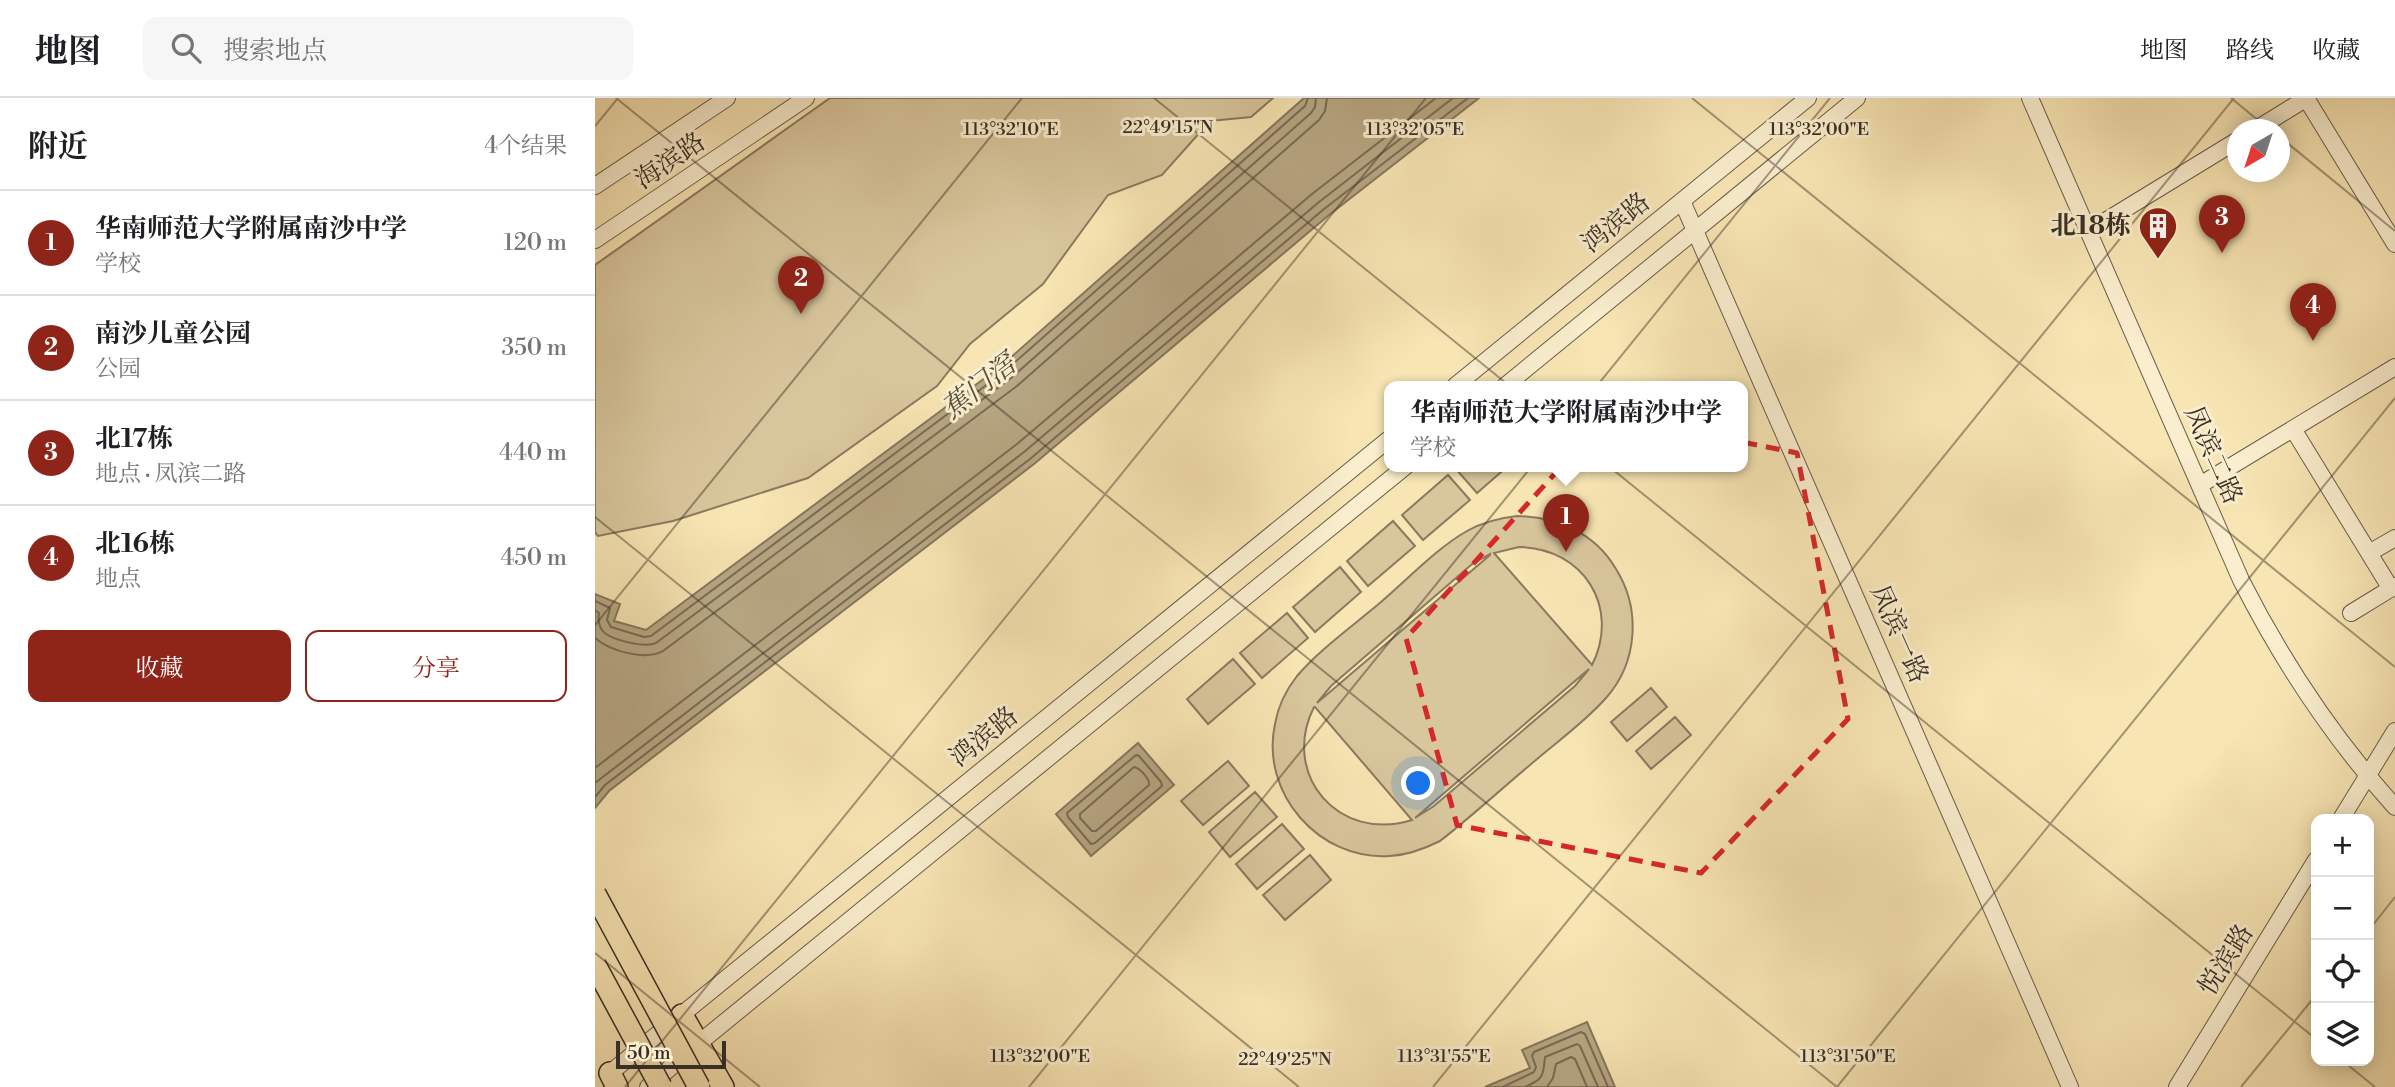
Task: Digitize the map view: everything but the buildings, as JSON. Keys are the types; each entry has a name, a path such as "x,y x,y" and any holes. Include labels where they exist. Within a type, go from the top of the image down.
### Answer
{"main road":[{"path":"595,894 699,1087"},
{"path":"595,965 661,1087"},
{"path":"682,1015 723,1087"}],"street":[{"name":"海滨路","path":"595,186 727,98"},
{"name":"海滨路","path":"595,240 806,98"},
{"name":"鸿滨路","path":"1461,381 1808,98"},
{"path":"1511,381 1857,98"},
{"name":"凤滨二路","path":"2031,98 2241,580 2278,649 2320,714 2395,807"},
{"path":"2273,119 2306,98 2395,244"},
{"path":"2089,231 2227,147"},
{"name":"凤滨一路","path":"1682,201 2070,1087"},
{"path":"2200,485 2395,367"},
{"path":"2294,429 2369,553 2393,587 2351,613"},
{"name":"鸿滨路","path":"613,1080 682,1015 1384,443"},
{"path":"648,1087 699,1042 1399,472"},
{"path":"2369,553 2395,538"},
{"path":"2344,814 2395,731"},
{"name":"悦滨路","path":"2177,1087 2311,868"}],"highlighted area":[{"path":"1608,415 1797,453 1848,719 1701,873 1457,825 1406,638"}],"shaded area":[{"path":"830,98 1273,98 1251,117 1210,121 1162,175 1108,195 1043,284 970,344 937,386 808,478 673,521 598,536 595,532 595,265"},
{"path":"1459,472 1501,472 1477,493"},
{"path":"1448,475 1470,500 1423,540 1402,515"},
{"path":"1517,516 1547,520 1574,529 1597,546 1616,569 1624,585 1632,618 1630,652 1617,684 1579,724 1440,841 1403,854 1364,855 1340,847 1318,835 1300,818 1286,797 1277,774 1273,750 1275,724 1286,693 1297,676 1316,656 1445,546 1479,525","holes":["1519,547 1542,550 1578,569 1599,602 1602,622 1600,643 1592,665 1494,553","1490,554 1317,703 1331,686 1471,565","1589,669 1575,686 1434,806 1415,818","1315,707 1412,820 1385,825 1361,822 1340,812 1323,798 1311,779 1305,757 1305,732"]},
{"path":"1393,521 1415,546 1368,586 1347,561"},
{"path":"1340,567 1361,592 1315,632 1293,607"},
{"path":"1287,613 1308,638 1262,678 1240,653"},
{"path":"1233,659 1255,684 1208,724 1187,699"},
{"path":"1651,688 1667,707 1627,741 1611,722"},
{"path":"1675,717 1691,735 1651,769 1636,751"},
{"path":"1228,761 1249,786 1203,825 1181,801"},
{"path":"1255,792 1277,817 1230,857 1209,832"},
{"path":"1282,824 1304,849 1257,889 1236,864"},
{"path":"1310,855 1331,880 1285,920 1263,895"}],"water":[{"name":"蕉门滘","path":"1304,98 1479,98 1329,215 1034,464 609,791 595,808 595,594 620,604 614,621 646,630 1001,366"},
{"path":"1138,743 1174,785 1091,856 1056,814"},
{"path":"1587,1022 1615,1087 1485,1087 1530,1068 1522,1050"}],"place":[{"name":"北17栋","path":"2222,253"},
{"name":"北18栋","path":"2158,260"},
{"name":"南沙儿童公园","path":"801,314"},
{"name":"北16栋","path":"2313,341"},
{"name":"华南师范大学附属南沙中学","path":"1566,552"}]}
